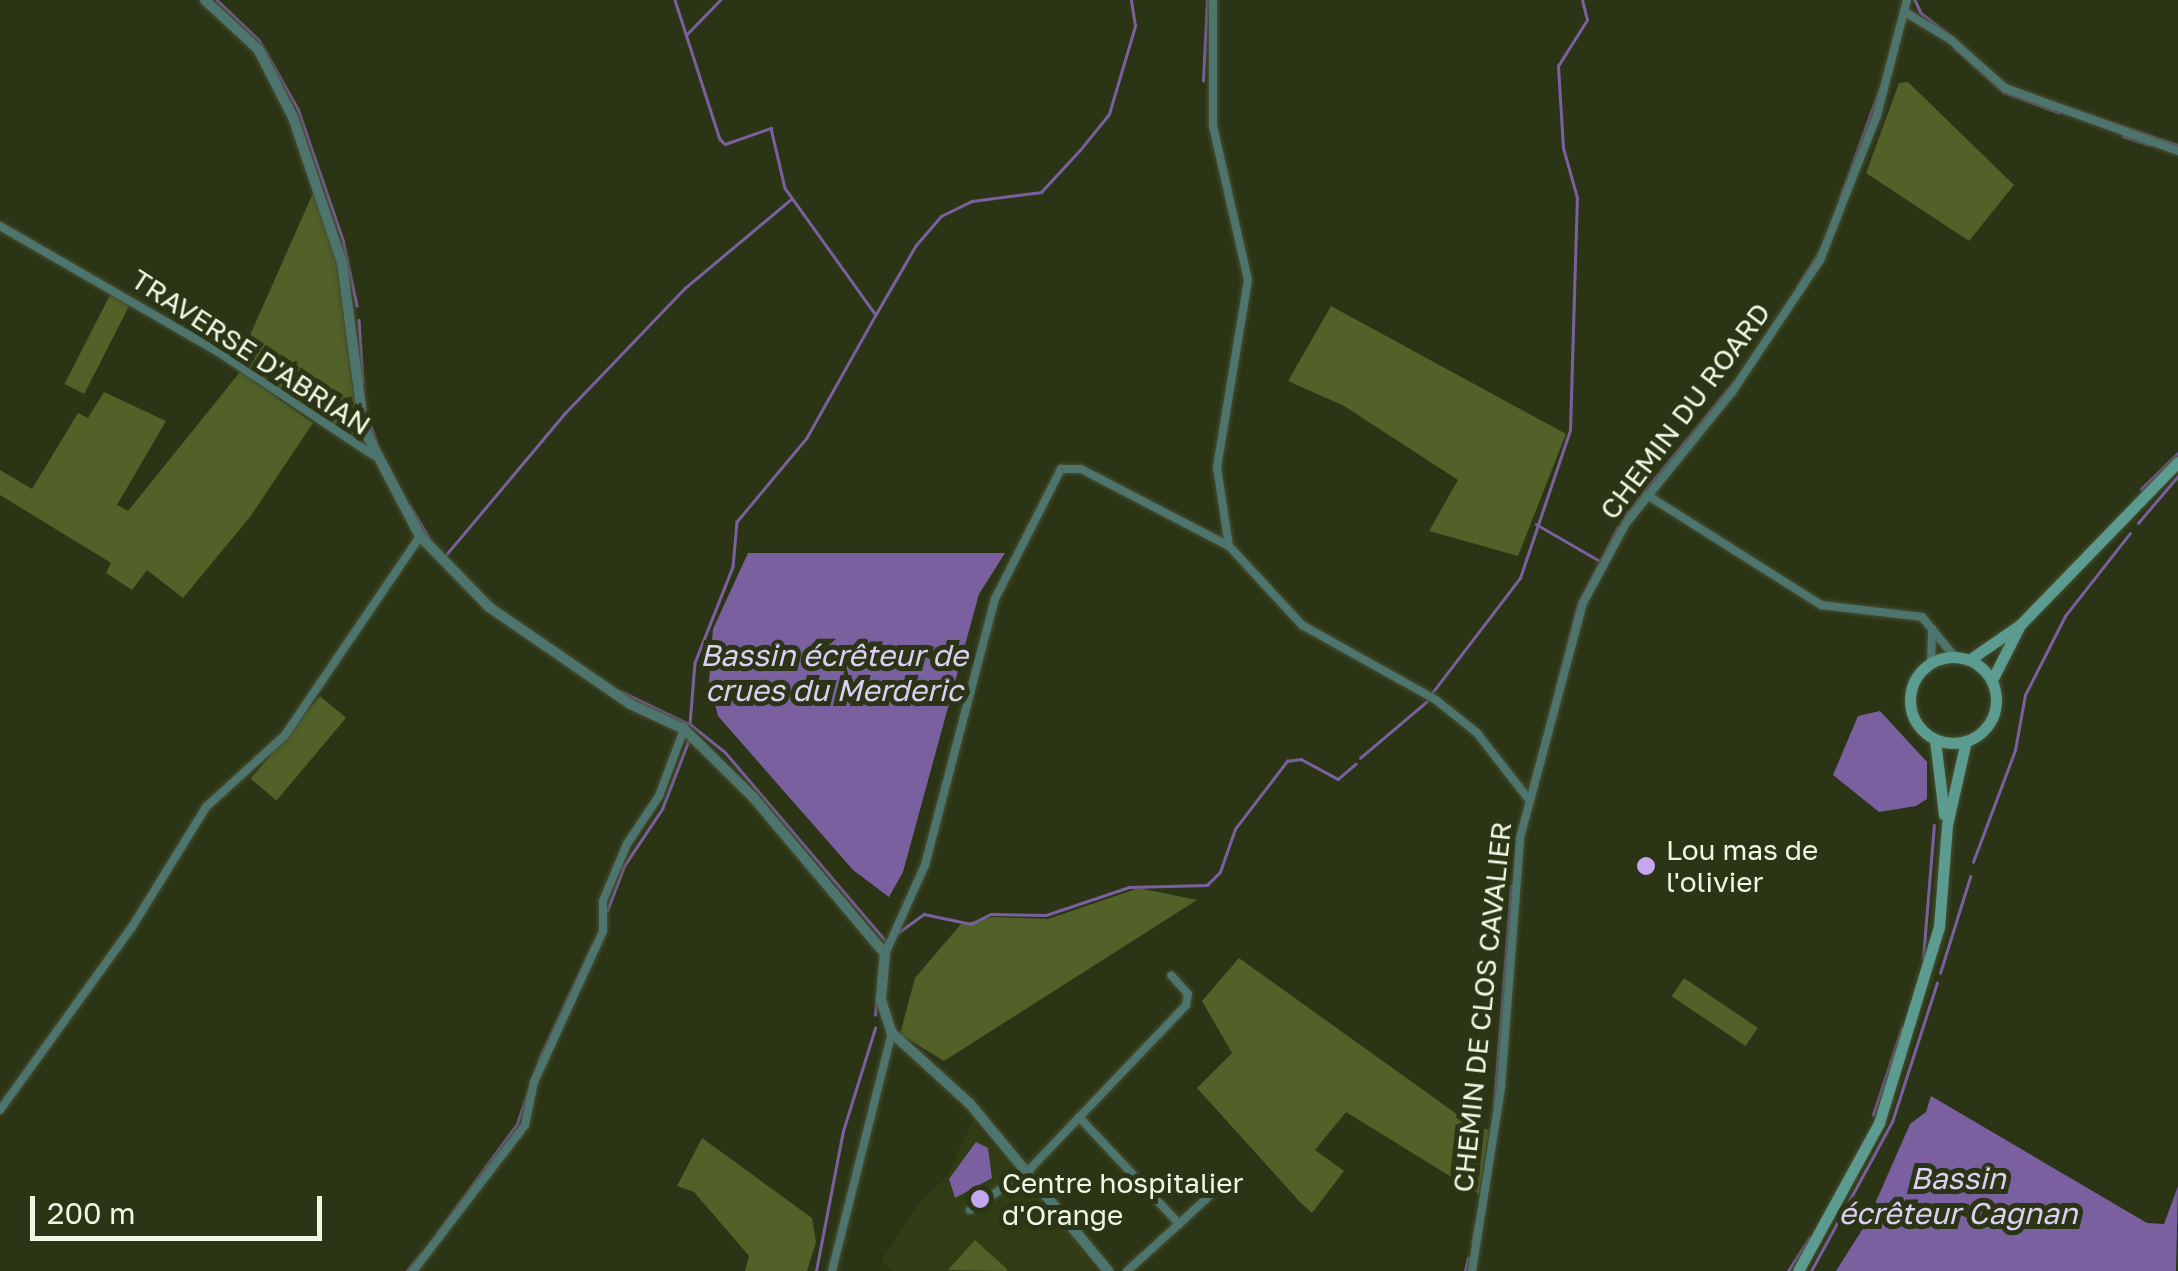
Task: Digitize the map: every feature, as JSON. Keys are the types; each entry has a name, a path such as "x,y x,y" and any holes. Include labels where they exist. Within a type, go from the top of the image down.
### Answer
{"main road":[{"path":"1970,660 2020,625 2178,462"},
{"path":"1935,740 1966,742 1987,727 1996,710 1992,680 2020,625"},
{"path":"1947,825 1935,740 1910,705 1913,682 1930,662 1955,656 1970,660 1992,680"},
{"path":"1798,1271 1879,1123 1939,927 1947,825 1966,742"}],"street":[{"path":"205,0 258,48 294,117 342,262 354,371 373,455 420,536 511,624 630,704 684,729 753,797 883,952"},
{"path":"1213,0 1213,126 1248,280 1217,467 1229,546"},
{"name":"CHEMIN DU ROARD","path":"1527,797 1583,603 1646,494 1732,392 1820,260 1877,115 1907,0"},
{"path":"1905,12 1951,40 2005,88 2178,151"},
{"name":"TRAVERSE D'ABRIAN","path":"0,226 215,350 373,455"},
{"path":"832,1271 892,1034 881,1000 883,952 900,932 949,783 995,600 1062,469 1081,470 1229,546"},
{"path":"1646,494 1821,605 1912,614 1931,625 1955,656"},
{"path":"0,1110 132,927 206,807 285,735 420,536"},
{"name":"CHEMIN DE CLOS CAVALIER","path":"1229,546 1302,626 1436,700 1478,734 1527,797 1501,1088 1472,1271"},
{"path":"1930,662 1931,625"},
{"path":"413,1271 525,1124 534,1082 604,930 603,901 627,844 659,796 684,729"},
{"path":"970,1210 1029,1170 1186,1005 1188,994 1171,974"},
{"path":"892,1034 924,1057 1029,1170 1108,1271"},
{"path":"1080,1117 1179,1224"},
{"path":"1127,1271 1223,1183"}],"shaded area":[{"path":"1908,82 2014,185 1969,241 1866,173 1899,83"},
{"path":"314,191 336,260 360,443 239,360"},
{"path":"110,295 130,305 84,394 65,384"},
{"path":"1331,306 1566,434 1518,556 1429,531 1458,480 1344,406 1288,381"},
{"path":"240,372 313,423 250,517 183,598 147,570 132,590 106,573 111,563 0,495 0,470 32,489 78,413 88,418 104,392 166,421 117,505 128,511"},
{"path":"320,696 346,718 277,801 251,779"},
{"path":"1139,888 1197,900 944,1061 900,1034 915,978 961,924 992,917 1048,919"},
{"path":"1239,958 1472,1125 1489,1130 1479,1194 1346,1112 1315,1150 1344,1171 1312,1213 1299,1201 1197,1088 1232,1053 1202,1001"},
{"path":"1684,978 1758,1028 1745,1046 1672,996"},
{"name":"Centre hospitalier d'Orange","path":"972,1122 1065,1227 1096,1271 892,1271 881,1261 919,1203 946,1178"},
{"path":"702,1138 812,1218 816,1242 807,1271 745,1271 749,1256 694,1192 677,1186"},
{"path":"975,1240 1007,1269 1007,1271 948,1270"}],"water":[{"name":"Bassin écrêteur de crues du Merderic","path":"748,553 1005,553 979,594 903,872 889,897 853,870 718,716 709,682 713,629"},
{"path":"1880,711 1927,762 1927,799 1916,806 1879,812 1833,775 1858,716"},
{"name":"Bassin écrêteur Cagnan","path":"1931,1096 2147,1223 2164,1224 2178,1186 2176,1271 1836,1271 1867,1222 1910,1124 1926,1112"},
{"path":"976,1142 988,1148 992,1178 955,1198 949,1179"}],"waterway":[{"path":"217,0 259,40 298,109 343,240 357,306"},
{"path":"675,0 720,139 725,144 771,128 785,188 876,315 807,438 737,522 733,567 695,663 690,724 725,752 886,941"},
{"path":"686,35 720,0"},
{"path":"876,314 916,245 941,216 972,201 1041,192 1080,150 1109,114 1135,26 1131,0"},
{"path":"1203,81 1207,0"},
{"path":"1432,693 1520,578 1570,430 1577,198 1563,148 1558,66 1587,20 1582,0"},
{"path":"1915,0 1921,13 1955,39"},
{"path":"1955,48 2004,92 2058,112"},
{"path":"1840,198 1880,88"},
{"path":"2075,110 2178,145"},
{"path":"2123,136 2150,145"},
{"path":"445,556 564,414 685,288 790,200"},
{"path":"1797,287 1819,252"},
{"path":"359,320 363,383"},
{"path":"1624,516 1733,383"},
{"path":"367,416 376,441"},
{"path":"2141,489 2178,453"},
{"path":"2138,523 2178,476"},
{"path":"410,506 429,538"},
{"path":"1536,524 1598,560"},
{"path":"1555,693 1578,604 1618,527"},
{"path":"1973,862 2015,750 2025,695 2065,616 2130,533"},
{"path":"620,691 689,724"},
{"path":"1360,758 1426,702"},
{"path":"607,911 624,866 662,809 688,742"},
{"path":"899,932 924,914 971,924 991,914 1046,915 1129,887 1207,885 1220,872 1235,829 1287,761 1301,759 1338,779 1355,764"},
{"path":"1923,958 1934,825"},
{"path":"1940,973 1970,877"},
{"path":"1494,1105 1511,887"},
{"path":"438,1232 517,1124 540,1057 592,946"},
{"path":"875,1015 880,957"},
{"path":"1811,1271 1892,1122 1937,983"},
{"path":"816,1271 843,1131 875,1028"},
{"path":"1873,1115 1902,1028"},
{"path":"1472,1244 1476,1222"},
{"path":"1788,1271 1810,1237"},
{"path":"407,1271 421,1254"},
{"path":"1465,1271 1468,1258"}],"place":[{"name":"Lou mas de l'olivier","path":"1646,866"},
{"name":"Centre hospitalier d'Orange","path":"980,1199"}]}
